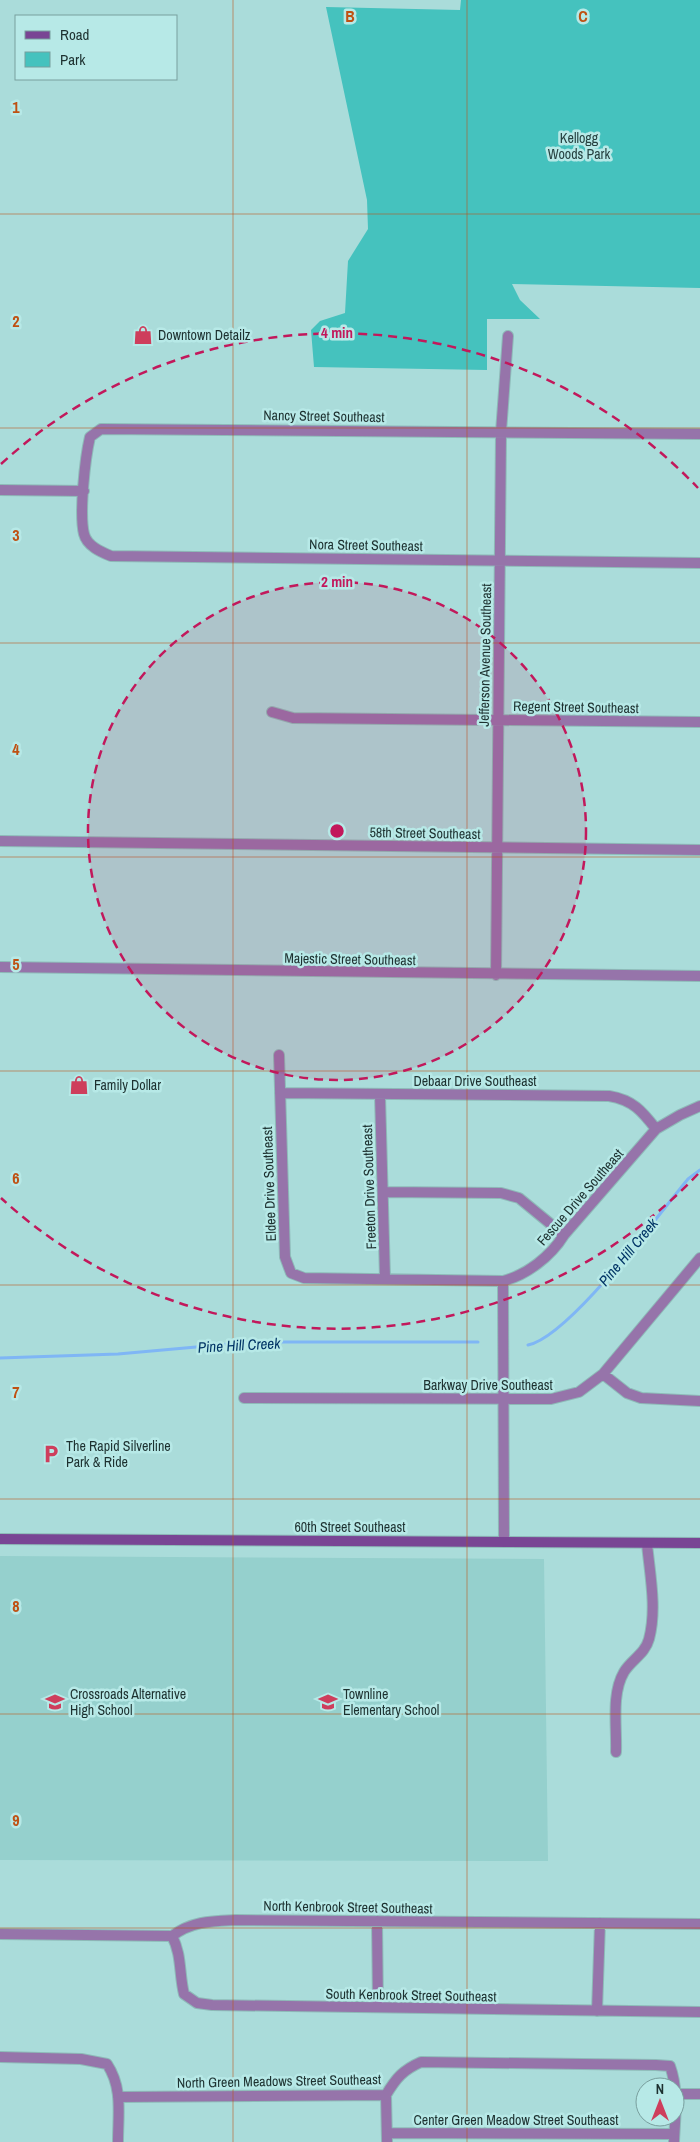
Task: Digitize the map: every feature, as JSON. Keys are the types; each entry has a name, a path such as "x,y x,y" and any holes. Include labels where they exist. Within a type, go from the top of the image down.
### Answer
{"main road":[{"name":"60th Street Southeast","path":"0,1539 700,1543"}],"street":[{"name":"Jefferson Avenue Southeast","path":"496,975 501,432 508,336"},
{"name":"Nancy Street Southeast","path":"84,491 85,458 90,437 101,430 700,434"},
{"path":"0,490 84,491"},
{"name":"Nora Street Southeast","path":"84,491 84,536 99,551 111,556 700,563"},
{"name":"Regent Street Southeast","path":"272,712 293,718 700,722"},
{"name":"58th Street Southeast","path":"0,841 700,850"},
{"name":"Majestic Street Southeast","path":"0,967 496,975 700,976"},
{"name":"Eldee Drive Southeast","path":"279,1055 285,1256 291,1273"},
{"name":"Debaar Drive Southeast","path":"280,1093 609,1096 624,1098 632,1103 656,1129"},
{"name":"Freeton Drive Southeast","path":"380,1095 385,1278"},
{"name":"Fescue Drive Southeast","path":"291,1273 304,1278 503,1281 515,1278 556,1248 564,1235 656,1129 680,1114 700,1106"},
{"path":"383,1192 501,1193 519,1198 564,1235"},
{"name":"Barkway Drive Southeast","path":"244,1398 551,1399 570,1396 579,1392 603,1374 700,1258"},
{"path":"503,1281 504,1542"},
{"path":"603,1374 627,1393 641,1398 700,1401"},
{"path":"616,1752 619,1685 624,1671 639,1657 648,1641 653,1617 647,1544"},
{"name":"North Kenbrook Street Southeast","path":"0,1934 172,1936 185,1926 206,1921 700,1924"},
{"path":"377,1921 378,2007"},
{"path":"597,2011 600,1923"},
{"name":"South Kenbrook Street Southeast","path":"172,1936 180,1953 181,1982 184,1994 197,2003 251,2006 700,2012"},
{"path":"0,2057 98,2061 107,2064 116,2077 118,2142"},
{"name":"North Green Meadows Street Southeast","path":"118,2097 386,2095 397,2076 421,2062 670,2066 673,2077"},
{"path":"685,2094 700,2094"},
{"path":"386,2095 387,2138"},
{"name":"Center Green Meadow Street Southeast","path":"387,2138 674,2138"}],"shaded area":[{"name":"Townline Elementary School","path":"0,1556 544,1559 548,1861 0,1860"}],"green space":[{"name":"Kellogg Woods Park","path":"461,0 700,0 700,288 512,284 520,300 540,319 487,319 487,370 314,367 311,330 320,321 345,313 348,261 368,229 367,200 326,7 460,10"}],"waterway":[{"name":"Pine Hill Creek","path":"528,1345 546,1337 589,1298 688,1179 700,1170"},
{"name":"Pine Hill Creek","path":"0,1358 118,1354 252,1342 478,1342"}],"place":[{"name":"Downtown Detailz","path":"143,335"},
{"name":"Family Dollar","path":"79,1085"},
{"name":"The Rapid Silverline Park & Ride","path":"51,1454"},
{"name":"Crossroads Alternative High School","path":"55,1702"},
{"name":"Townline Elementary School","path":"328,1702"}]}
